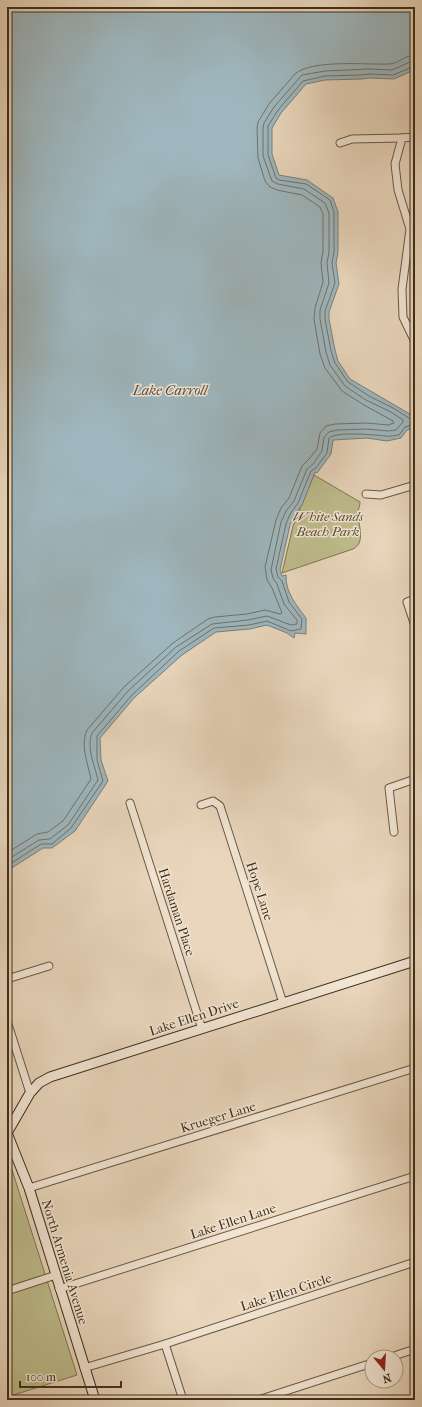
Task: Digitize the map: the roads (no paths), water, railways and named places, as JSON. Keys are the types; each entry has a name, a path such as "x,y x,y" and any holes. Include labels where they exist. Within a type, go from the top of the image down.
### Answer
{"street":[{"path":"340,143 352,139 415,137"},
{"path":"402,138 395,164 398,190 413,229 402,288 403,317 415,342"},
{"path":"366,494 381,495 415,484"},
{"path":"415,599 407,602 415,626"},
{"path":"394,832 389,788 415,780"},
{"name":"Hope Lane","path":"201,805 213,801 220,806 282,1003"},
{"name":"Hardaman Place","path":"130,803 202,1029"},
{"name":"Lake Ellen Drive","path":"7,1133 30,1093 39,1083 50,1077 415,961"},
{"path":"7,979 49,966"},
{"path":"7,1021 30,1093"},
{"name":"Krueger Lane","path":"29,1188 415,1068"},
{"name":"North Armenia Avenue","path":"7,1133 29,1188 59,1289 95,1400"},
{"name":"Lake Ellen Lane","path":"59,1289 415,1176"},
{"name":"Lake Ellen Circle","path":"84,1368 165,1344 415,1262"},
{"path":"7,1291 56,1275"},
{"path":"165,1344 183,1400"},
{"path":"404,1353 415,1349"},
{"path":"258,1400 268,1399 364,1366"}],"water":[{"name":"Lake Carroll","path":"7,7 415,7 414,70 394,79 369,78 325,80 306,84 281,113 272,128 272,154 279,175 307,180 333,198 338,212 338,252 336,263 339,284 329,312 329,319 338,361 350,379 415,417 415,428 407,430 401,438 387,441 367,438 333,440 331,454 317,473 315,472 302,505 294,516 290,525 280,570 282,576 286,575 287,587 295,604 306,618 306,634 295,633 294,638 287,633 267,625 250,629 216,632 182,655 134,698 100,738 101,760 108,781 75,831 52,848 43,848 7,871"}],"park label":[{"name":"White Sands Beach Park","path":"328,524"}]}
